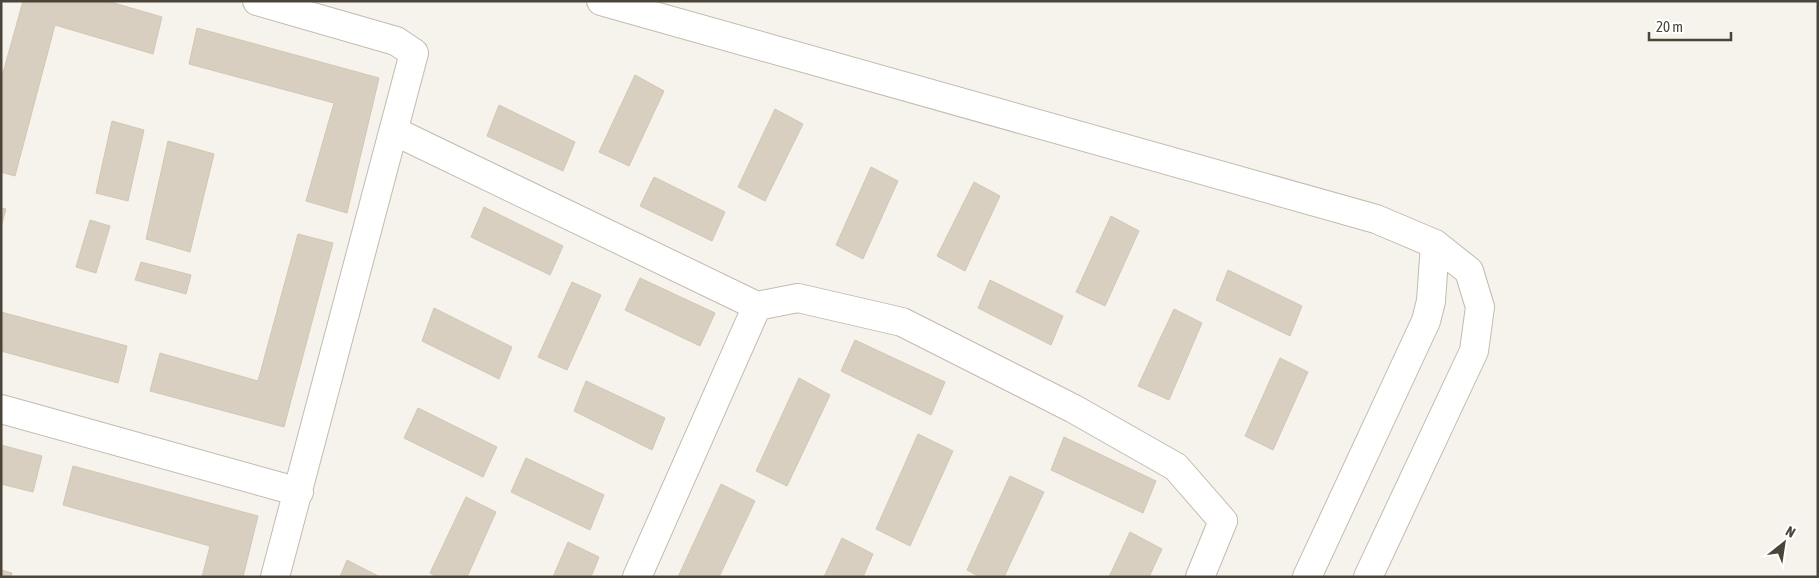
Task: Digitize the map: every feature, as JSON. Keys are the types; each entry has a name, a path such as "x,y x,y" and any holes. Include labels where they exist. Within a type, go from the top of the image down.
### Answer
{"street":[{"path":"258,1 396,40 414,53 275,577"},
{"path":"601,1 1376,219 1435,244 1469,271 1480,306 1474,351 1368,577"},
{"path":"394,131 758,306 798,298 902,322 1074,409 1176,466 1223,521 1200,577"},
{"path":"1307,577 1426,321 1430,301 1435,244"},
{"path":"637,577 758,306"},
{"path":"1,409 298,492"}],"building":[{"path":"23,1 107,1 162,17 153,54 55,25 15,176 1,172 1,80"},
{"path":"197,28 379,78 347,213 306,201 334,103 189,64"},
{"path":"635,75 664,91 629,166 599,152"},
{"path":"499,105 575,142 563,171 487,136"},
{"path":"775,109 803,124 765,201 738,187"},
{"path":"112,121 144,130 128,201 96,193"},
{"path":"168,141 214,154 190,252 146,239"},
{"path":"871,167 898,181 863,259 836,245"},
{"path":"654,177 725,212 712,241 640,206"},
{"path":"974,182 1000,196 965,271 937,256"},
{"path":"484,207 563,246 550,275 471,237"},
{"path":"1,208 6,209 1,227"},
{"path":"1111,216 1139,231 1105,306 1076,292"},
{"path":"90,220 110,226 96,273 76,267"},
{"path":"298,234 333,243 284,427 150,391 160,353 258,381"},
{"path":"141,262 191,275 186,294 135,280"},
{"path":"1228,270 1302,306 1290,336 1216,300"},
{"path":"640,278 715,313 700,346 625,310"},
{"path":"990,280 1063,316 1051,345 978,308"},
{"path":"572,282 601,295 567,370 538,357"},
{"path":"434,308 512,347 499,379 422,341"},
{"path":"1174,309 1202,323 1169,400 1138,386"},
{"path":"1,312 127,346 118,383 1,351"},
{"path":"855,340 945,382 931,415 841,371"},
{"path":"1280,358 1308,372 1273,450 1245,436"},
{"path":"799,378 830,395 787,486 756,471"},
{"path":"586,381 665,418 652,450 574,411"},
{"path":"418,408 497,447 483,477 404,438"},
{"path":"918,434 953,451 910,546 876,529"},
{"path":"1064,437 1156,481 1143,513 1051,470"},
{"path":"1,445 42,456 33,492 1,484"},
{"path":"526,458 604,495 590,530 511,492"},
{"path":"73,466 258,516 243,577 202,577 210,546 63,505"},
{"path":"1010,476 1044,492 1004,577 980,577 967,570"},
{"path":"721,484 755,501 719,577 678,577"},
{"path":"466,497 496,512 467,577 437,577 430,573"},
{"path":"1130,532 1162,549 1149,577 1109,577"},
{"path":"842,538 873,554 863,577 824,577"},
{"path":"568,542 599,557 591,577 553,577"},
{"path":"347,560 380,577 340,577"},
{"path":"1,570 12,573 11,577 1,577"}]}
